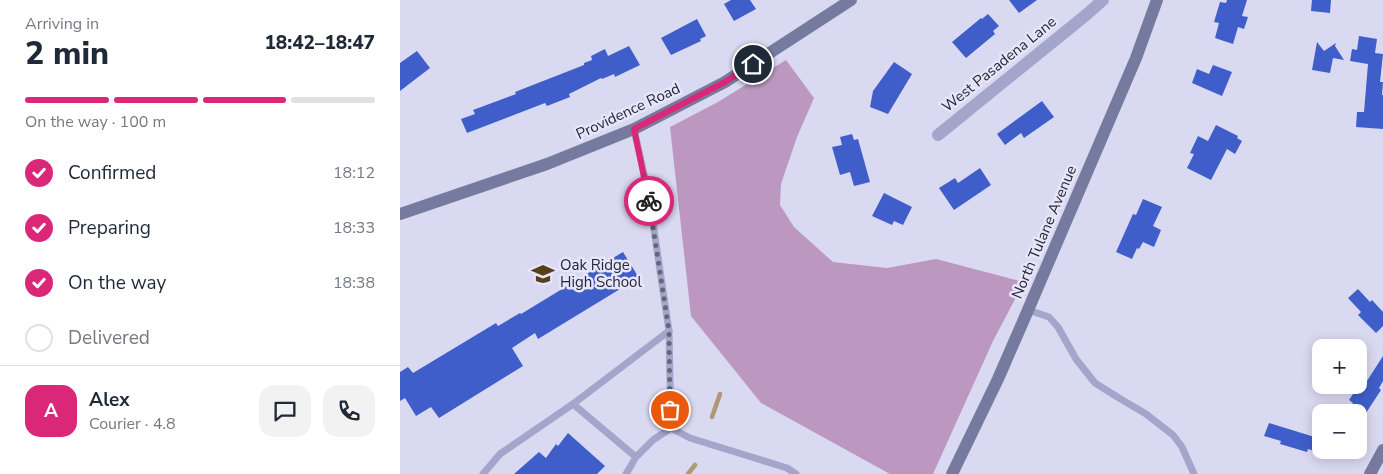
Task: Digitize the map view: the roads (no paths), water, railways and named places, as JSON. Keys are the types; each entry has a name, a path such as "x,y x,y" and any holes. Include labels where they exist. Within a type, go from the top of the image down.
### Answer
{"street":[{"name":"Providence Road","path":"400,214 547,164 634,129 725,82 852,0"},
{"name":"West Pasadena Lane","path":"938,135 1103,0"},
{"name":"North Tulane Avenue","path":"952,474 998,379 1028,310 1133,66 1157,0"},
{"path":"1370,474 1383,450"}],"lane":[{"path":"634,129 649,196 669,331 671,428"},
{"path":"1028,310 1049,318 1058,327 1076,359 1095,383 1146,414 1173,435 1182,447 1194,474"},
{"path":"483,474 500,454 573,404 669,331"},
{"path":"573,404 636,457"},
{"path":"626,474 636,457 653,440 671,428"},
{"path":"671,428 690,438 788,468 796,474"}],"waterway":[{"path":"712,417 720,394"},
{"path":"688,474 695,465"}],"place":[{"name":"Oak Ridge High School","path":"543,274"}]}
